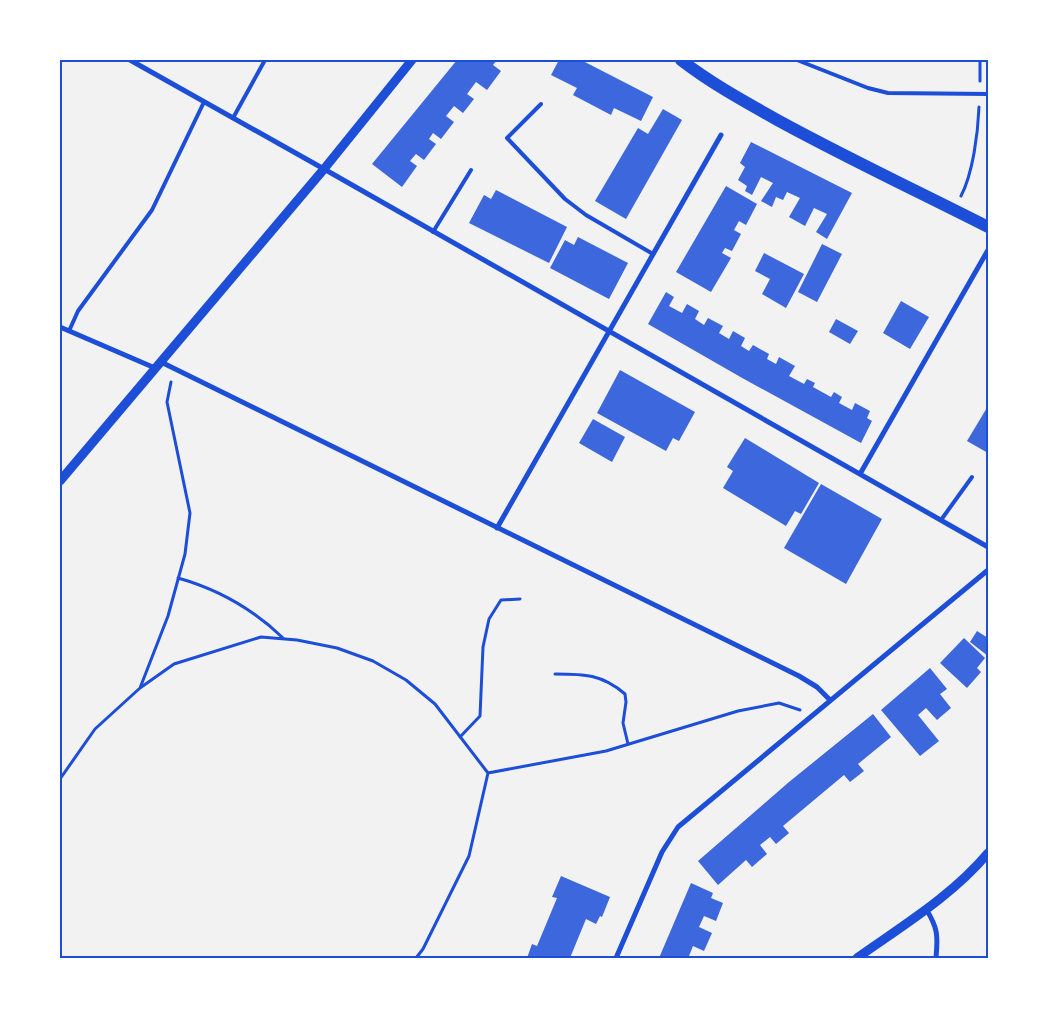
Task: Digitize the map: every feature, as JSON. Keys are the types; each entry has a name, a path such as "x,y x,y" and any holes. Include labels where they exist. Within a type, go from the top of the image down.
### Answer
{"main road":[{"path":"681,60 741,99 788,125 857,162 988,227"}],"street":[{"path":"130,60 988,547"},
{"path":"60,481 324,169 412,60"},
{"path":"497,528 608,330 721,135"},
{"path":"860,474 988,250"},
{"path":"60,327 157,365 174,369 799,676 817,688 830,700"},
{"path":"616,958 662,852 678,827 988,570"},
{"path":"857,958 961,882 988,853"},
{"path":"926,909 935,923 937,932 936,958"}],"lane":[{"path":"233,118 265,60"},
{"path":"797,60 868,88 888,93 988,94"},
{"path":"69,331 78,311 152,210 204,102"},
{"path":"541,104 507,138 565,199 586,215 652,254"},
{"path":"434,232 470,170"},
{"path":"941,520 972,477"}],"path":[{"path":"954,210 967,184 978,123 980,60"},
{"path":"140,688 168,616 185,554 190,513 168,402 174,369"},
{"path":"178,578 196,583 234,601 270,625 284,639"},
{"path":"460,737 480,716 480,677 483,647 489,619 500,600 520,598"},
{"path":"60,780 95,729 140,688 174,664 261,637 297,640 337,648 373,661 406,680 435,704 488,773"},
{"path":"555,674 597,677 613,684 625,694 624,723 628,744"},
{"path":"488,773 606,752 738,711 779,702 812,714"},
{"path":"416,958 423,949 469,856 488,773"}],"building":[{"path":"457,60 497,60 493,65 501,71 487,90 476,82 467,94 474,99 463,113 454,106 446,116 454,122 441,139 433,133 429,139 436,144 424,160 416,154 410,161 417,166 402,187 372,164"},
{"path":"559,60 581,60 653,97 641,121 614,108 611,115 573,95 577,88 551,75"},
{"path":"663,109 682,120 626,219 595,201 638,128 648,134"},
{"path":"751,142 852,193 827,239 816,232 827,214 814,208 805,226 789,217 800,198 787,192 783,200 776,197 772,207 761,201 773,183 761,177 752,195 745,191 747,186 738,180 745,167 740,163"},
{"path":"726,186 757,204 746,225 739,221 734,230 741,234 732,251 725,248 722,253 731,258 711,292 676,272"},
{"path":"496,190 567,227 549,263 469,223 484,195 491,199"},
{"path":"578,237 628,263 609,299 550,268 565,240 574,245"},
{"path":"822,244 842,254 817,302 798,292"},
{"path":"764,253 804,274 786,308 762,294 770,279 755,271"},
{"path":"666,292 674,297 669,306 682,313 687,304 699,311 695,319 704,325 708,318 723,326 719,333 729,339 733,331 745,338 741,346 749,351 753,345 769,354 767,359 776,364 779,357 795,366 789,376 804,384 807,379 815,383 813,387 831,397 834,392 842,397 839,403 852,410 855,403 870,411 867,418 872,421 861,443 648,324"},
{"path":"901,301 929,317 910,349 883,333"},
{"path":"836,319 858,331 850,344 829,332"},
{"path":"620,370 695,412 679,441 673,438 666,451 597,413"},
{"path":"988,406 988,453 967,441"},
{"path":"593,419 625,437 612,462 579,443"},
{"path":"745,438 819,483 801,514 795,511 786,526 723,488 733,471 727,467"},
{"path":"821,484 882,519 846,584 784,548"},
{"path":"977,631 988,638 988,656 970,642"},
{"path":"964,638 985,658 977,668 981,672 967,688 940,663"},
{"path":"930,668 947,689 940,694 951,708 937,720 926,708 918,715 939,741 920,756 881,710"},
{"path":"873,714 891,737 858,764 864,771 850,782 844,775 783,826 789,833 776,844 770,837 760,845 767,854 752,867 746,860 718,885 698,861 789,782"},
{"path":"561,876 610,897 602,917 600,916 596,924 586,919 570,958 527,958 532,944 537,946 557,898 552,897"},
{"path":"691,883 713,893 711,898 723,903 716,921 704,916 699,927 712,933 704,951 693,946 689,956 694,958 659,958"}]}
